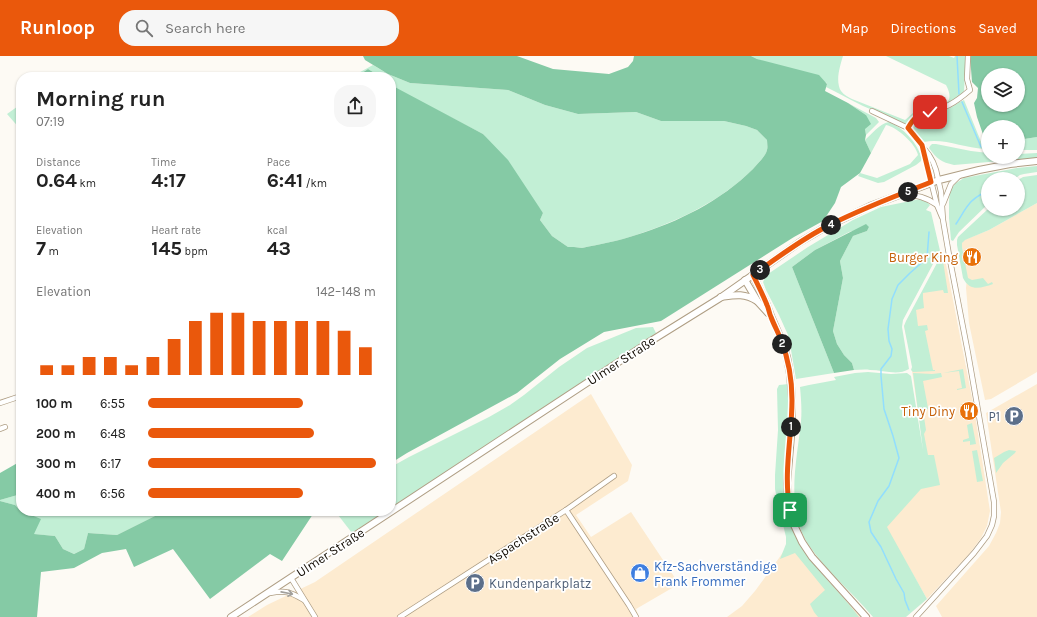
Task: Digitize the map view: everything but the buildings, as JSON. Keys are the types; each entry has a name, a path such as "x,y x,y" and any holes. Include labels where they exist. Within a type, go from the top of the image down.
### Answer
{"main road":[{"name":"Ulmer Straße","path":"396,508 626,356 720,298 800,242 822,229 858,212 931,182 979,170 1037,161"},
{"path":"753,275 781,339 787,357 790,374 792,424 787,483 788,498 794,525 802,542 812,557 866,617"},
{"path":"745,280 758,302 771,316"},
{"path":"720,298 739,295 749,296 758,302"},
{"name":"Ulmer Straße","path":"231,617 385,516"}],"street":[{"path":"908,128 912,121 920,115 948,106 958,101 970,90 967,79 968,56"},
{"path":"872,111 908,128 922,145 933,162 939,180 940,205 994,502 994,516 992,525 979,548 916,617"},
{"path":"922,145 931,182 940,205"},
{"path":"940,205 951,184 960,175"},
{"path":"900,195 915,195 923,197 940,205"},
{"path":"0,403 16,398"},
{"path":"0,429 5,427"},
{"name":"Aspachstraße","path":"400,617 566,510 614,476"},
{"name":"Aspachstraße","path":"566,510 636,617"},
{"path":"291,578 315,617"},
{"path":"266,594 279,592 292,593 306,602"}],"shaded area":[{"path":"1037,203 1037,372 991,399 985,400 969,323 966,288 967,278 962,243 964,240 989,230 1014,216 1025,216 1025,210"},
{"path":"945,259 974,408 990,511 987,526 981,538 970,553 927,599 886,527 926,483 927,471 912,371 913,367 904,326 938,263"},
{"path":"1037,384 1037,617 942,617 936,606 989,546 1000,523 1001,512 986,413"},
{"path":"591,394 632,465 628,481 576,515 591,537 631,512 679,584 636,609 639,617 248,617 267,605 315,582"},
{"path":"793,538 818,571 861,617 727,617 742,606 755,591"}],"green space":[{"path":"363,56 517,56 553,69 609,74 628,67 633,61 634,56 751,56 757,59 819,75 827,84 825,91 848,103 866,115 871,124 865,129 865,140 871,153 860,173 841,187 835,203 823,221 794,237 661,321 604,332 560,359 517,393 396,460 396,88 483,134 508,160 543,213 540,220 552,236 568,247 582,248 630,237 668,224 713,201 741,180 761,160 767,150 767,140 757,130 724,121 661,121 636,112 578,114 545,105 508,90 410,83 396,77 396,72 385,72 365,60"},
{"path":"751,56 843,56 838,78 841,91 852,99 905,120 920,108 947,102 949,93 946,85 886,56 949,56 954,58 955,56 966,56 964,91 959,97 944,106 921,112 908,123 904,124 889,116 863,106 826,87 827,83"},
{"path":"970,56 1037,56 1037,137 1025,139 1025,120 981,120 981,129 974,103 977,98 978,88 972,82"},
{"path":"373,65 385,72 373,72 368,69 360,72"},
{"path":"368,69 373,72 364,72"},
{"path":"396,77 410,83 508,90 545,105 578,114 636,112 661,121 724,121 757,130 767,140 767,149 761,160 741,180 727,191 698,209 668,223 636,235 582,248 568,247 552,236 540,220 543,213 483,134 396,89"},
{"path":"964,100 981,142 981,149 939,141 924,142 916,134 913,127 919,117 944,111"},
{"path":"848,103 876,118 879,122 866,135 866,115"},
{"path":"16,108 16,124 7,114"},
{"path":"889,122 905,132 920,152 922,158 921,161 884,182 878,183 858,176 860,173 877,178 910,164 918,155 910,141 900,132 886,125 871,153 865,140 879,127"},
{"path":"1037,137 1037,150 1025,150 1025,139"},
{"path":"932,144 936,144 981,152 981,163 954,165 946,163 937,157 929,148"},
{"path":"1037,153 1037,158 1025,159 1025,154"},
{"path":"1037,166 1037,172 1025,174 1025,172 996,172"},
{"path":"981,175 981,211 959,232 953,241 951,240 949,218 950,190 956,183 964,178"},
{"path":"1037,175 1037,203 1025,210 1025,177"},
{"path":"920,199 930,205 926,210 931,212 941,255 933,264 903,320 902,327 909,369 900,372 854,370 852,363 844,355 837,344 833,331 843,278 840,261 853,236 867,231 869,227 849,232 815,250 792,267 834,373 796,379 788,335 766,290 763,282 765,278 768,274 808,247 853,220 881,207"},
{"path":"981,216 1014,216 989,230 965,240 962,243 968,278 972,280 983,278 988,284 992,282 993,284 976,288 969,285 963,278 957,245 958,237"},
{"path":"866,224 869,227 867,231 853,236 840,261 843,278 833,331 837,344 844,355 852,363 854,370 834,373 792,267 815,250"},
{"path":"941,259 943,261 948,293 944,293 943,290 923,293 924,308 916,310 918,326 927,325 928,330 925,331 933,370 935,371 913,372 911,370 912,367 904,326 937,263"},
{"path":"653,327 656,333 396,505 396,464 510,405 559,367 587,348 636,328"},
{"path":"963,369 966,388 957,390 962,388 959,371 943,373"},
{"path":"868,372 891,374 907,373 911,376 923,450 913,373 941,373 942,377 923,381 928,409 921,411 924,417 926,430 924,434 928,455 934,455 940,485 921,489 887,527 927,599 906,617 873,617 815,554 801,530 797,515 794,484 801,417 800,387 836,380 834,377"},
{"path":"789,384 790,418 784,481 786,503 792,525 801,545 813,563 859,617 818,617 810,604 825,590 795,553 780,559 786,544 786,537 775,489 778,430 777,389 779,385"},
{"path":"972,423 976,444 970,445 970,441 963,442 963,440 969,438 967,425"},
{"path":"977,450 983,481 977,482 972,451"},
{"path":"1009,450 1016,451 1003,463 996,473 994,458"},
{"path":"16,464 16,495 0,500 0,473"},
{"path":"16,495 16,506 0,501"},
{"path":"0,501 15,505 16,516 34,516 41,519 34,534 55,536 63,549 74,554 84,549 88,533 117,535 155,516 312,516 282,561 270,554 210,599 173,549 134,567 126,549 102,553 74,568 41,572 37,617 0,617"},
{"path":"24,516 155,516 117,535 88,533 84,549 74,554 63,549 55,536 33,534"},
{"path":"339,516 378,516 352,533"}],"waterway":[{"path":"957,56 959,94"},
{"path":"962,102 981,147"},
{"path":"956,224 972,200 981,195"},
{"path":"909,610 904,593 881,547 871,532 869,522 878,501 889,486 899,458 884,409 881,376 881,369 891,356 892,349 889,341 888,329 892,299 898,285 927,258 929,232"}],"place":[{"name":"Burger King","path":"972,257"},
{"name":"Tiny Diny","path":"969,411"},
{"name":"P1","path":"1014,416"},
{"name":"Kfz-Sachverständige Frank Frommer","path":"640,573"},
{"name":"Kundenparkplatz","path":"475,583"}],"route":[{"path":"790,510 787,483 792,424 790,374 787,357 781,339 753,275 800,242 822,229 870,206 931,182 922,145 908,128 912,121 920,115 930,112"}]}
